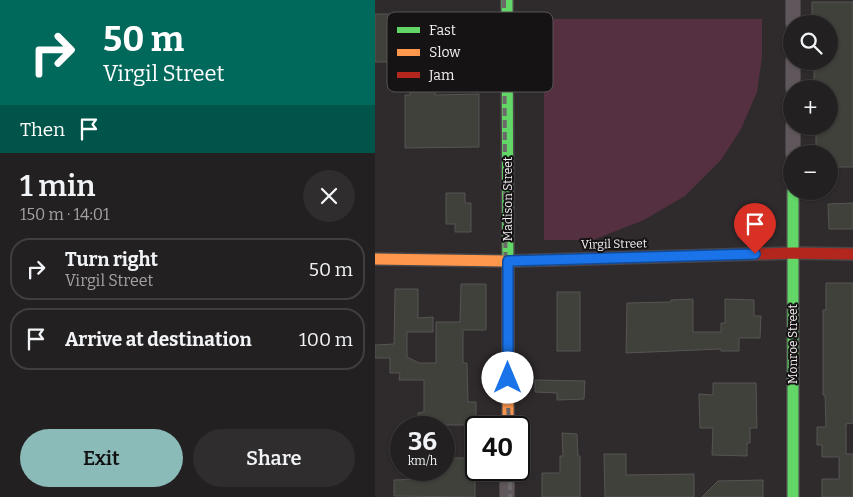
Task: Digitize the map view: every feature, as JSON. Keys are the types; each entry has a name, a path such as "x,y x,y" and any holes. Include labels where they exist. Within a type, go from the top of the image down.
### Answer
{"street":[{"path":"793,0 793,15"},
{"name":"Madison Street","path":"507,92 508,416"},
{"name":"Monroe Street","path":"793,200 793,497"},
{"name":"Virgil Street","path":"375,259 508,261 853,254"},
{"path":"507,481 507,497"}],"shaded area":[{"path":"553,19 762,19 762,57 757,92 741,129 721,160 685,196 644,220 593,240 544,240 544,92 553,92"}],"building":[{"path":"812,2 853,2 853,167 838,167 838,145 816,145 816,135 838,135 838,80 814,80 814,70 838,70 838,15 812,15"},
{"path":"375,14 387,14 387,62 375,62"},
{"path":"410,92 435,92 435,95 479,94 479,147 405,148 405,95 410,95"},
{"path":"446,193 465,193 465,203 471,203 471,232 455,232 455,224 446,224"},
{"path":"853,203 853,229 829,229 828,204"},
{"path":"826,283 853,283 853,423 846,424 846,454 853,454 853,497 822,497 822,479 839,479 839,457 822,457 822,445 817,445 817,427 826,427 825,395 823,395 823,310 826,310"},
{"path":"461,284 486,284 486,330 463,330 463,363 467,363 468,402 476,402 476,416 465,416 465,425 455,425 455,416 418,416 418,413 424,412 424,380 399,380 400,373 390,373 390,358 375,358 375,345 394,344 395,289 418,289 418,318 433,317 433,332 407,332 407,357 419,363 436,363 436,322 460,322"},
{"path":"557,292 580,292 580,351 557,351"},
{"path":"693,299 693,332 721,332 721,323 725,323 725,299 754,300 754,316 761,316 760,338 739,338 739,351 721,351 721,349 626,353 627,303 671,302 671,300"},
{"path":"535,380 585,381 584,399 557,400 557,393 535,392"},
{"path":"713,383 756,383 757,428 750,428 750,443 747,443 747,456 712,455 713,428 700,428 699,394 713,395"},
{"path":"562,433 577,434 578,456 580,456 580,497 542,497 542,473 560,473 560,456 563,456"},
{"path":"604,454 626,454 626,475 694,474 694,497 605,497"},
{"path":"455,458 465,458 465,481 475,481 475,497 394,496 394,481 455,481"},
{"path":"763,480 763,497 702,497 718,481"}],"railway":[{"path":"504,0 504,12"},
{"path":"505,92 506,346 509,416"},
{"path":"510,481 510,497"}],"traffic: fast":[{"path":"507,0 507,12"},
{"path":"507,92 508,291"},
{"path":"793,200 793,497"}],"traffic: slow":[{"path":"375,259 506,261 583,259"},
{"path":"508,291 508,416"}],"traffic: jam":[{"path":"583,259 793,253 853,254"}],"route":[{"path":"508,378 508,261 755,254"}]}
